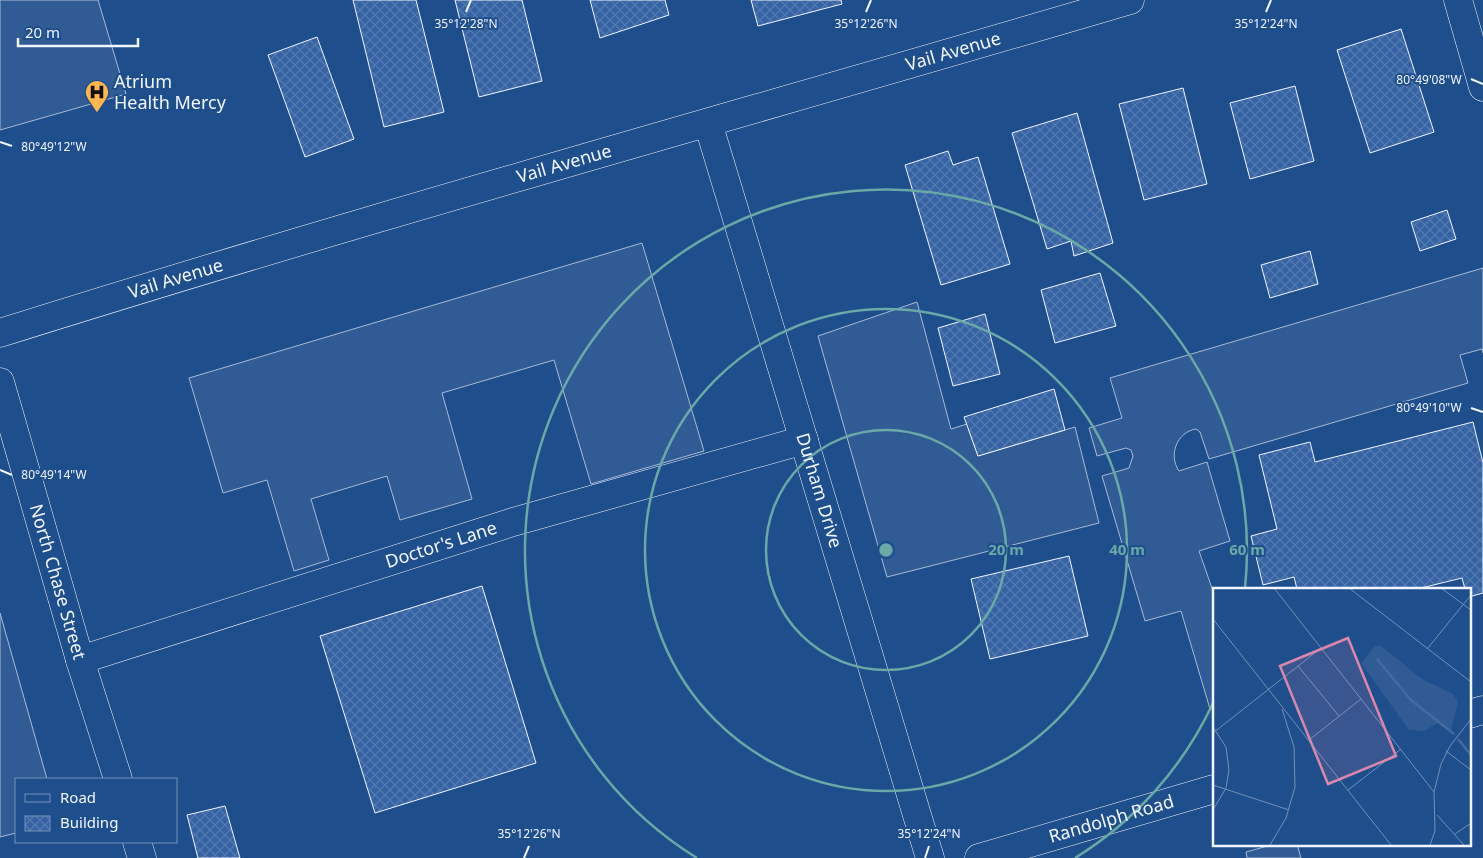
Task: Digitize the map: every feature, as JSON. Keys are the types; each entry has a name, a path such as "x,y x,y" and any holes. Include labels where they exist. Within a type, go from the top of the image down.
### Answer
{"street":[{"name":"Vail Avenue","path":"0,333 435,200 708,123 1130,0"},
{"path":"1458,0 1483,87"},
{"name":"Durham Drive","path":"708,123 930,858"},
{"name":"North Chase Street","path":"0,382 80,660 118,778"},
{"name":"Doctor's Lane","path":"80,660 513,522 804,440"},
{"path":"1470,714 1483,710"},
{"name":"Randolph Road","path":"979,858 1213,789"},
{"path":"137,843 142,858"}],"shaded area":[{"path":"0,0 98,0 126,94 0,130"},
{"path":"642,243 704,451 591,484 554,360 442,393 472,499 400,520 387,476 311,499 329,560 294,571 267,480 223,493 189,378"},
{"path":"1483,268 1483,353 1482,349 1460,355 1468,383 1209,459 1200,432 1196,429 1189,431 1179,439 1174,458 1179,471 1207,462 1230,541 1199,551 1213,591 1213,708 1210,709 1181,611 1145,621 1102,476 1129,468 1133,456 1131,450 1126,448 1097,456 1089,428 1122,418 1110,378"},
{"path":"917,302 951,429 967,424 978,456 1075,427 1099,523 887,577 818,336"},
{"path":"0,613 47,778 15,778 15,833 0,837"},
{"path":"1268,846 1298,846 1301,858 1247,858 1246,852"}],"building":[{"path":"353,0 416,0 444,112 384,127"},
{"path":"455,0 522,0 542,81 479,97"},
{"path":"590,0 665,0 669,15 600,38"},
{"path":"751,0 841,0 842,4 758,26"},
{"path":"1401,29 1434,132 1370,153 1337,50"},
{"path":"317,37 354,139 305,157 268,55"},
{"path":"1295,86 1314,161 1250,179 1230,103"},
{"path":"1183,88 1207,184 1144,200 1119,104"},
{"path":"1077,113 1113,243 1074,256 1071,241 1047,249 1012,133"},
{"path":"948,151 953,165 978,157 1010,264 941,285 905,165"},
{"path":"1447,210 1456,239 1420,251 1411,222"},
{"path":"1310,251 1318,284 1270,298 1261,265"},
{"path":"1100,273 1116,326 1055,343 1041,290"},
{"path":"985,314 1000,374 953,386 938,328"},
{"path":"1054,389 1065,430 978,456 964,417"},
{"path":"1473,422 1483,463 1483,593 1470,597 1470,588 1465,588 1462,578 1421,588 1297,588 1294,577 1263,585 1251,536 1277,529 1259,455 1310,442 1315,462"},
{"path":"1069,556 1088,636 990,659 971,579"},
{"path":"482,586 536,763 375,813 320,636"},
{"path":"225,806 240,858 198,858 187,815"}],"place":[{"name":"Atrium Health Mercy","path":"97,113"}]}
